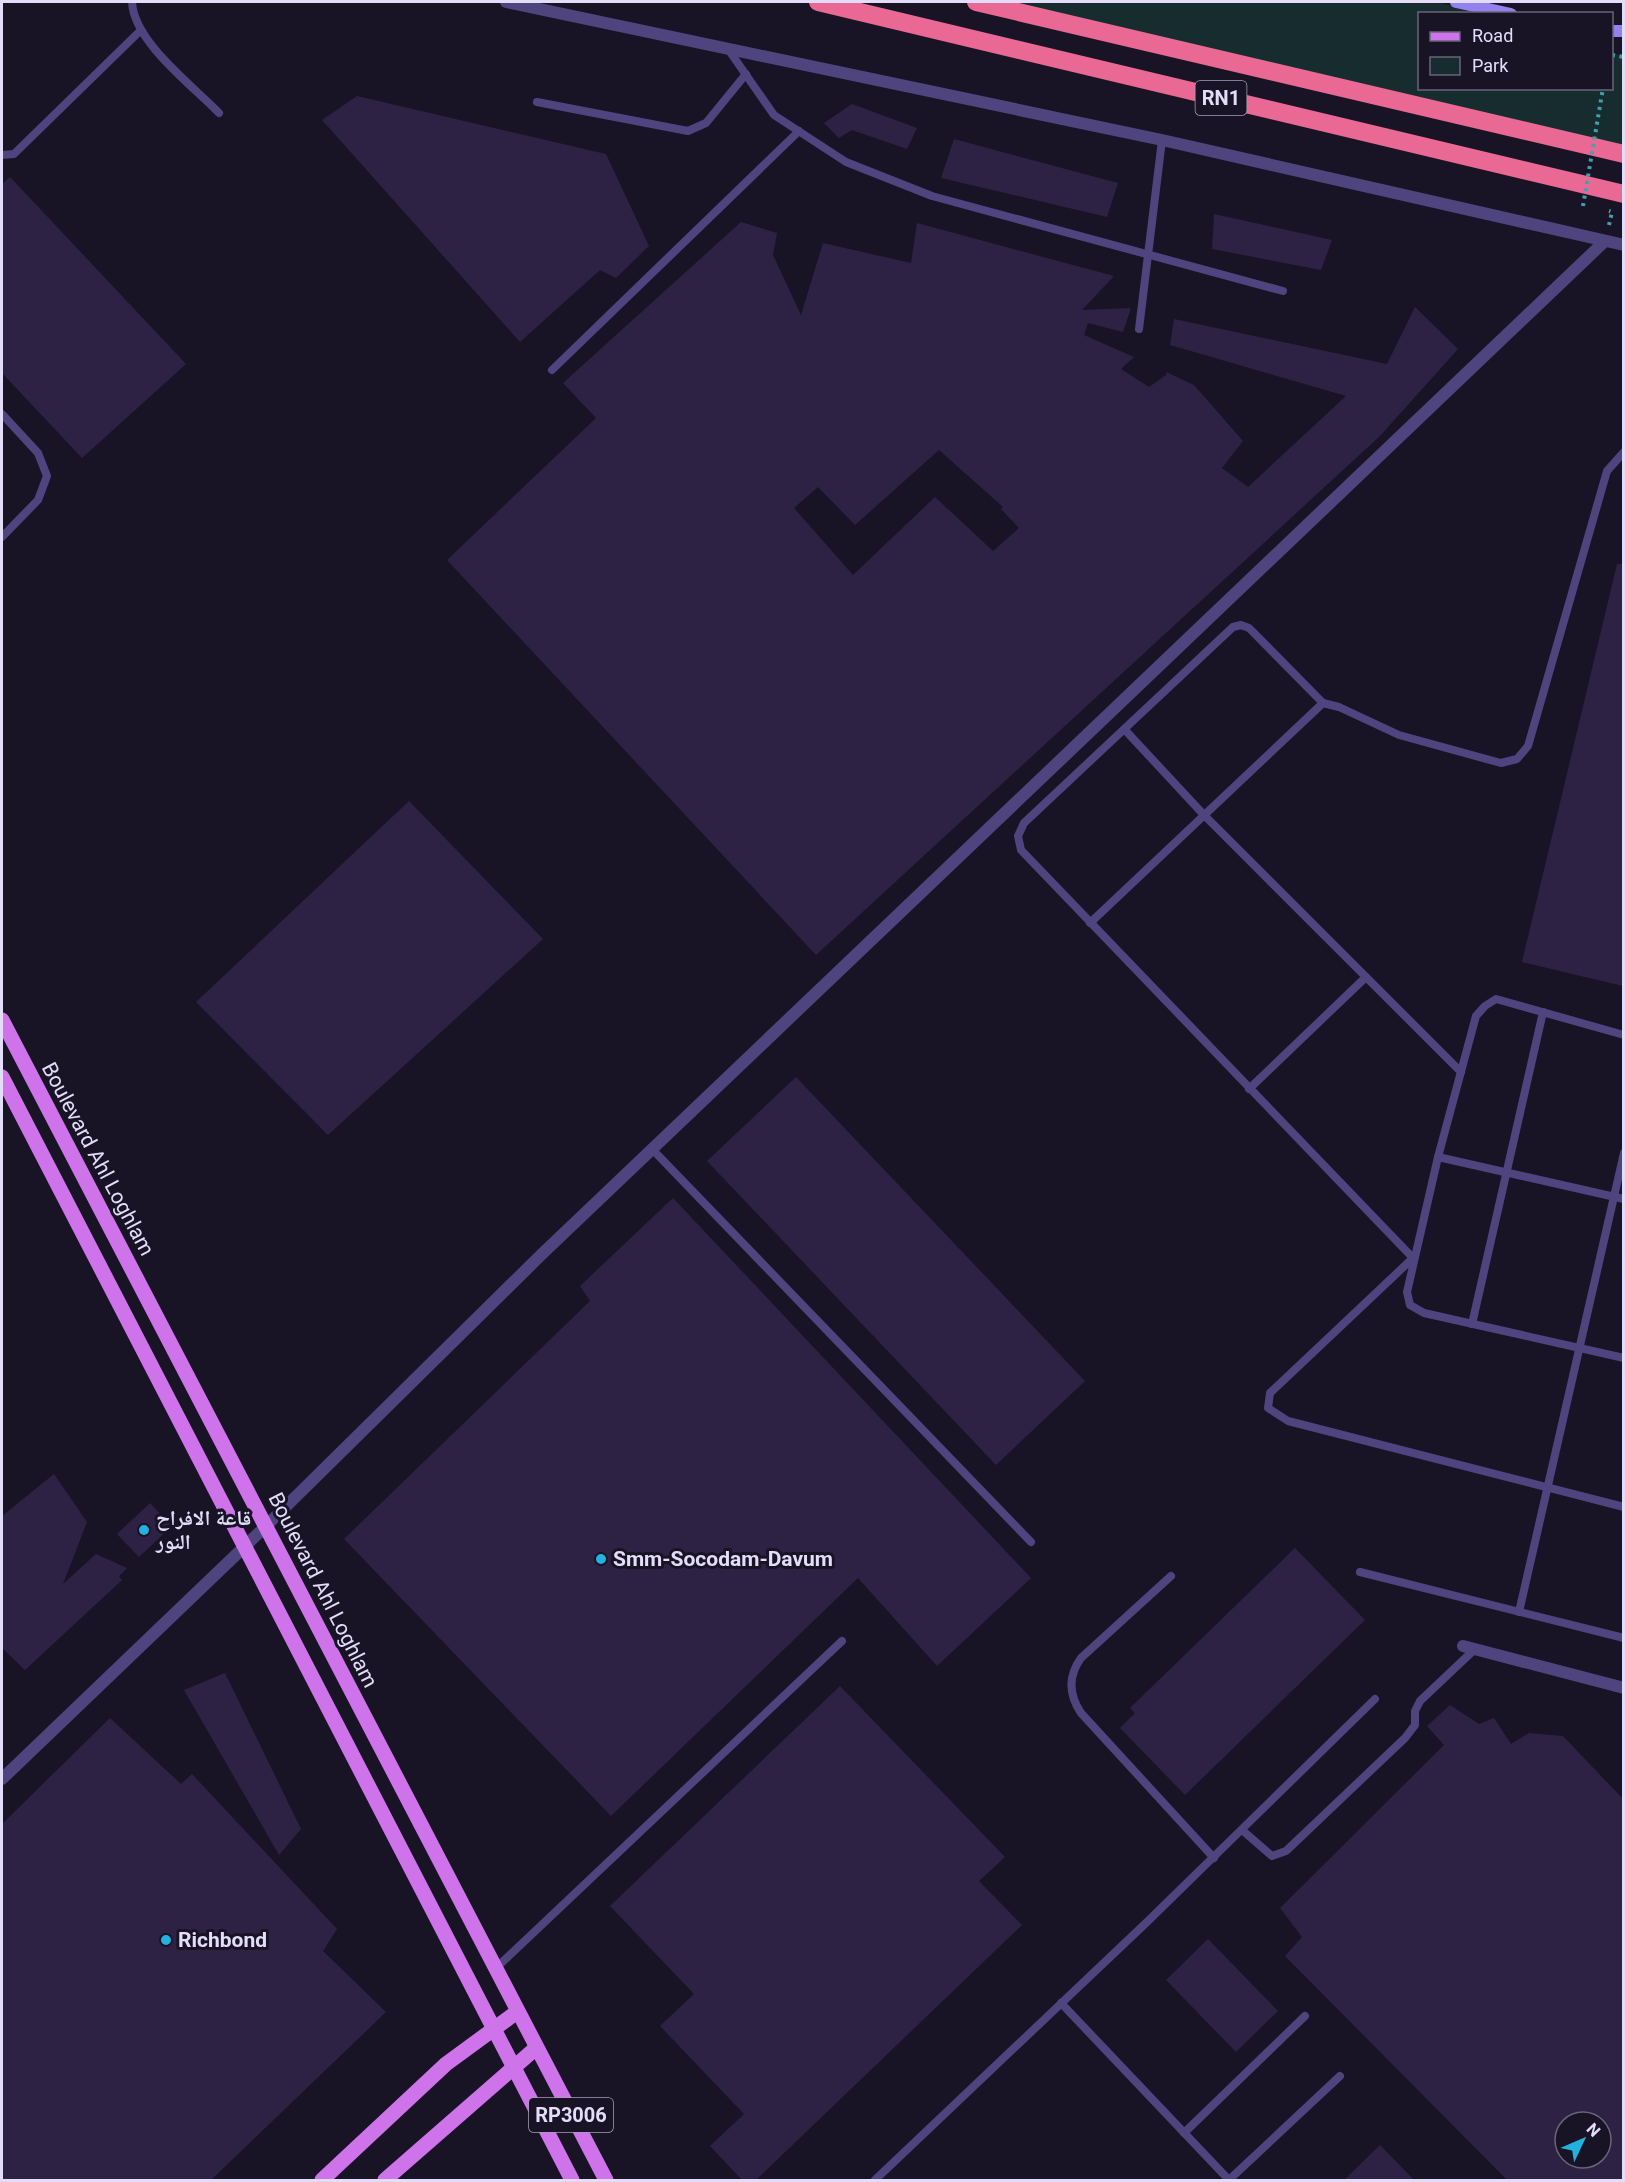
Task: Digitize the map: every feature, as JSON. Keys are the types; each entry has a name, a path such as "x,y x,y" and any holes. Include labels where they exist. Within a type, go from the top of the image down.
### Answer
{"highway":[{"name":"RN1","path":"818,2 1623,194"},
{"name":"RN1","path":"976,2 1623,154"}],"main road":[{"name":"Boulevard Ahl Loghlam","path":"2,1020 606,2181"},
{"name":"RP3006","path":"2,1077 158,1376 243,1548 572,2181"},
{"path":"10,1093 35,1082"},
{"path":"158,1376 181,1364"},
{"path":"322,2181 447,2064 517,2012"},
{"path":"385,2181 536,2048"}],"street":[{"path":"506,2 1162,140 1623,245"},
{"path":"1456,2 1502,12"},
{"path":"2,1779 266,1526 652,1149 1605,240"},
{"path":"1469,1648 1623,1688"}],"lane":[{"path":"132,2 141,31 219,113"},
{"path":"2,155 14,154 141,31"},
{"path":"728,49 774,115 846,162 932,196 1283,291"},
{"path":"537,102 688,132 706,123 746,74"},
{"path":"552,370 799,132"},
{"path":"1139,330 1162,140"},
{"path":"2,414 38,453 47,476 38,500 2,537"},
{"path":"1413,1258 1021,850 1018,836 1024,823 1233,627 1241,625 1249,628 1323,703 1339,706 1399,735 1501,763 1517,759 1528,746 1607,471 1623,452"},
{"path":"1090,923 1323,703"},
{"path":"1125,730 1204,815 1461,1072"},
{"path":"1249,1089 1366,977"},
{"path":"1623,1035 1496,999 1476,1016 1438,1157 1407,1292 1410,1305 1424,1313 1623,1358"},
{"path":"1472,1324 1543,1012"},
{"path":"652,1149 1031,1542"},
{"path":"1519,1612 1623,1153"},
{"path":"1438,1157 1623,1199"},
{"path":"1413,1258 1270,1393 1268,1408 1288,1420 1623,1507"},
{"path":"1360,1572 1623,1638"},
{"path":"1171,1576 1081,1658 1075,1667 1071,1686 1076,1705 1081,1713 1214,1858"},
{"path":"494,1969 842,1641"},
{"path":"1242,1830 1272,1856 1286,1851 1405,1738 1415,1725 1415,1711 1420,1701 1469,1648"},
{"path":"875,2181 1214,1858 1375,1699"},
{"path":"1060,2003 1229,2181 1340,2076"},
{"path":"1184,2133 1305,2016"}],"path":[{"path":"1583,206 1603,90"}],"green space":[{"path":"975,2 1435,2 1483,12 1418,12 1418,90 1613,90 1613,52 1623,57 1623,154"}],"building":[{"path":"357,96 606,154 649,246 616,278 600,270 520,342 322,120"},
{"path":"852,104 917,128 907,149 852,130 839,138 824,123"},
{"path":"954,139 1118,183 1107,217 941,178"},
{"path":"10,177 186,364 82,458 2,373 2,184"},
{"path":"1214,214 1332,240 1321,270 1212,249"},
{"path":"741,222 777,233 773,255 801,315 823,243 911,263 917,223 1114,276 1082,310 1131,308 1123,332 1088,323 1084,335 1134,357 1121,369 1149,387 1166,375 1166,372 1194,385 1243,441 1222,468 1248,487 1346,396 1170,345 1174,319 1387,364 1415,307 1458,349 1380,436 816,955 447,560 596,418 563,383","holes":["939,450 1003,507 1001,509 1019,528 993,551 935,497 853,575 794,508 818,487 855,525"]},
{"path":"1617,564 1623,564 1623,986 1522,962"},
{"path":"409,801 543,939 328,1135 196,1002"},
{"path":"796,1077 1085,1381 996,1465 707,1161"},
{"name":"Smm-Socodam-Davum","path":"673,1198 1031,1578 937,1666 858,1578 611,1816 344,1539 590,1301 580,1286"},
{"path":"54,1474 87,1522 63,1584 96,1554 127,1568 119,1576 122,1580 25,1670 2,1648 2,1516"},
{"path":"150,1503 172,1526 139,1557 117,1534"},
{"path":"1295,1548 1365,1620 1185,1795 1120,1728 1135,1713 1130,1708"},
{"path":"225,1673 301,1829 279,1855 184,1690"},
{"path":"840,1686 1005,1857 979,1881 1022,1925 755,2181 743,2181 710,2146 744,2114 660,2026 694,1994 610,1906"},
{"path":"1450,1705 1479,1724 1494,1718 1511,1744 1529,1733 1563,1736 1623,1799 1623,2181 1508,2181 1285,1956 1302,1937 1280,1908 1444,1745 1427,1726"},
{"name":"Richbond","path":"110,1718 181,1784 192,1774 337,1929 323,1951 386,2012 210,2181 2,2181 2,1824"},
{"path":"1208,1939 1278,2011 1236,2052 1166,1980"},
{"path":"1380,2145 1415,2181 1343,2181"}],"place":[{"name":"قاعة الافراح النور","path":"144,1530"},
{"name":"Smm-Socodam-Davum","path":"601,1559"},
{"name":"Richbond","path":"166,1940"}]}
